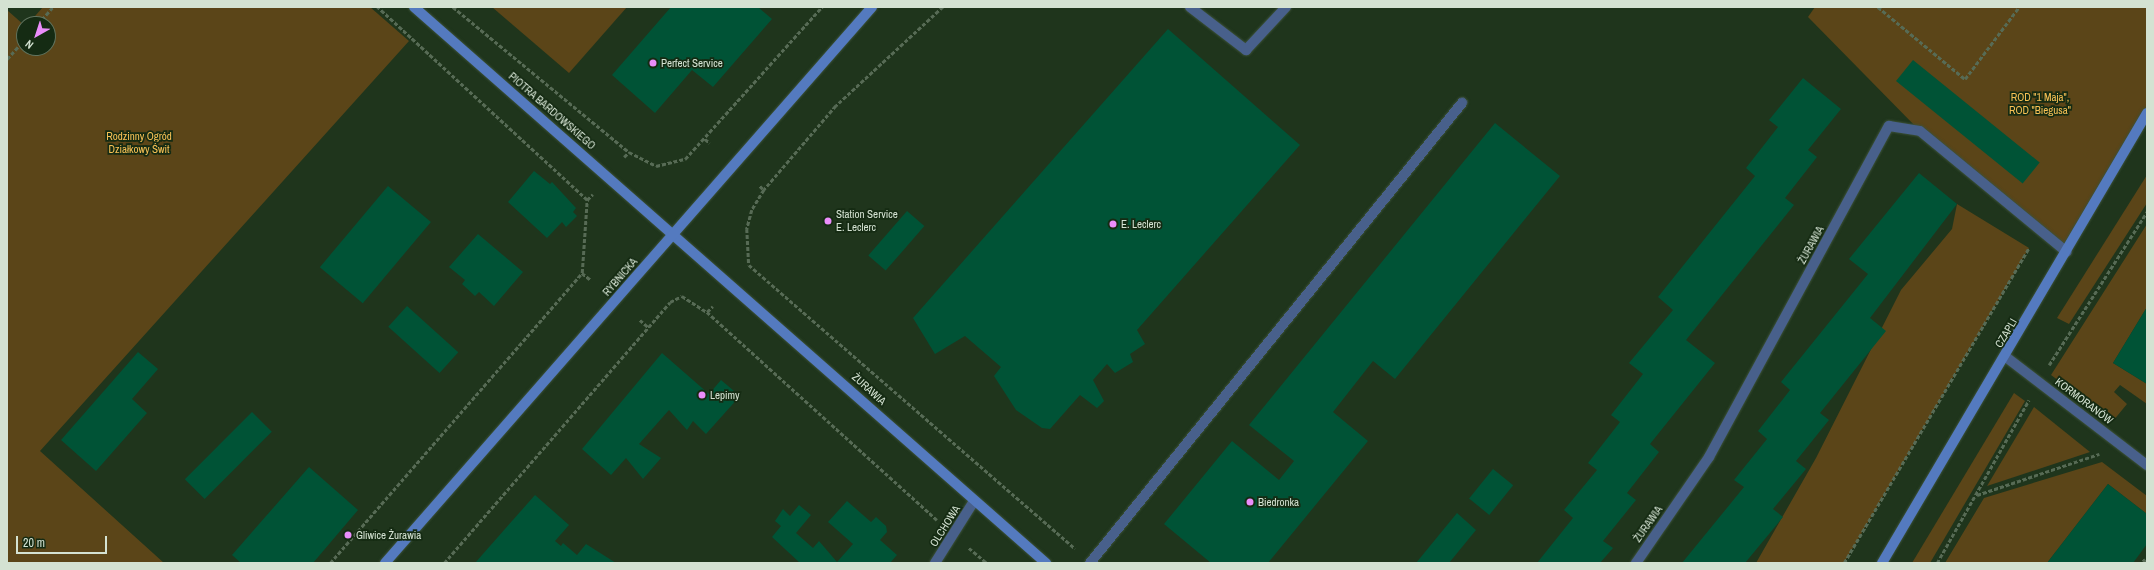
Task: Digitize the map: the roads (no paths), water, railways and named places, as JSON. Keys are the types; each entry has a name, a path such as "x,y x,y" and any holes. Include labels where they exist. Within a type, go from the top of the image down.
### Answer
{"street":[{"name":"PIOTRA BARDOWSKIEGO","path":"414,7 675,233"},
{"name":"RYBNICKA","path":"385,563 872,7"},
{"path":"1190,7 1246,50 1286,7"},
{"path":"1091,563 1462,103"},
{"name":"CZAPLI","path":"1882,563 2006,357 2147,113"},
{"name":"ŻURAWIA","path":"1636,563 1709,457 1889,126 1920,131 2067,252"},
{"name":"ŻURAWIA","path":"675,233 974,501 1046,563"},
{"name":"KORMORANÓW","path":"2006,357 2147,465"},
{"name":"OLCHOWA","path":"936,563 974,501"}],"place":[{"name":"Perfect Service","path":"653,63"},
{"name":"Station Service E. Leclerc","path":"828,221"},
{"name":"E. Leclerc","path":"1113,224"},
{"name":"Lepimy","path":"702,395"},
{"name":"Biedronka","path":"1250,502"},
{"name":"Gliwice Żurawia","path":"348,535"}],"park label":[{"name":"ROD \"1 Maja\", ROD \"Biegusa\"","path":"2040,104"},
{"name":"Rodzinny Ogród Działkowy Świt","path":"139,143"}]}
